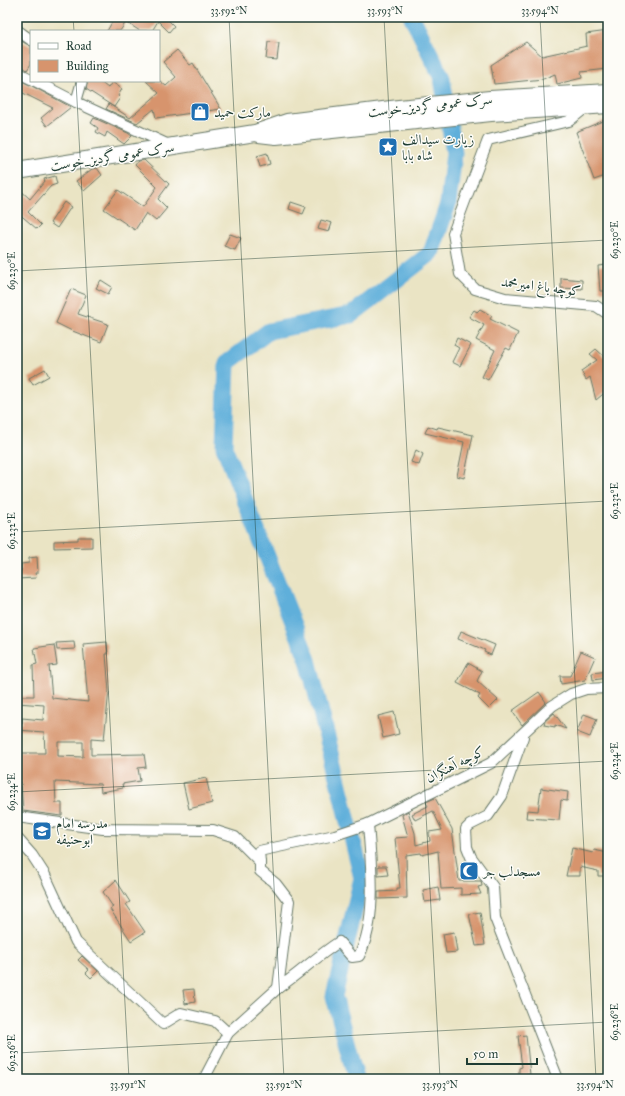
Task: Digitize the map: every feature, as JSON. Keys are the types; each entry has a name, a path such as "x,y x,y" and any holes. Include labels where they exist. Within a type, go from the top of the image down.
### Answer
{"highway":[{"name":"سرک عمومی گردیز_خوست","path":"17,172 254,134 287,122 399,116 608,92"},
{"name":"سرک عمومی گردیز_خوست","path":"491,106 608,105"}],"street":[{"path":"17,30 30,39"},
{"path":"17,72 30,78"},
{"path":"37,82 76,102 173,146"},
{"path":"76,102 82,82"},
{"name":"کوچه باغ امیرمحمد","path":"588,106 569,121 488,140 468,196 452,233 460,274 475,289 505,298 596,306 608,314"},
{"name":"کوچه آهنگران","path":"260,862 259,851 335,835 368,824 491,763 525,733 552,706 571,694 586,689 608,688"},
{"path":"525,733 502,796 488,816 470,825 466,829 467,847 471,857 493,887 495,918 558,1079"},
{"path":"17,817 103,829 213,830 235,837 260,862 260,871 276,884 289,901 278,988"},
{"path":"204,1079 228,1033 278,988 296,977 316,957 339,942 352,956 359,956 364,946 371,912 368,824"},
{"path":"17,838 32,855 45,875 76,942 163,1024 181,1012 215,1021 228,1033"}],"building":[{"path":"115,17 165,17 174,26 169,32 158,21 153,30 138,30 126,22 121,30 108,30"},
{"path":"608,31 608,69 581,72 582,78 557,84 555,74 543,79 494,84 491,65 526,42 542,56 587,46 586,34"},
{"path":"21,41 30,46 30,66 27,70 17,62 17,45"},
{"path":"268,42 279,43 277,60 266,59"},
{"path":"177,50 190,65 193,63 221,109 156,118 154,109 137,123 106,109 109,104 130,118 159,93 147,82 160,81 166,86 176,77 163,62"},
{"path":"17,79 71,107 47,126 41,118 53,108 17,90"},
{"path":"88,82 100,82 108,88 112,82 122,89 118,96 120,98 114,107 86,89"},
{"path":"94,118 132,136 124,144 107,132 105,137 96,132 98,128 91,123"},
{"path":"605,120 608,129 608,175 594,180 576,132"},
{"path":"267,153 270,164 260,167 257,156"},
{"path":"144,160 169,184 158,199 167,208 156,221 146,213 135,230 104,209 118,190 143,207 157,187 135,165 138,161"},
{"path":"97,168 102,175 84,191 76,181 92,169"},
{"path":"55,176 57,184 51,186 28,212 41,225 37,229 17,212 17,187 30,199 45,181 44,179"},
{"path":"64,202 71,207 57,228 50,223"},
{"path":"291,202 306,207 303,214 289,209"},
{"path":"321,220 332,223 329,232 318,229"},
{"path":"230,234 241,238 235,250 224,246"},
{"path":"606,265 607,291 600,291 598,266"},
{"path":"561,278 582,280 582,289 561,288"},
{"path":"101,280 112,287 108,294 96,288"},
{"path":"71,289 86,295 78,314 108,324 101,342 56,323"},
{"path":"480,309 492,316 490,319 518,333 510,350 506,348 488,380 482,377 495,350 476,340 484,325 469,317 474,310 477,312"},
{"path":"457,338 471,345 460,366 452,362 459,348 454,345"},
{"path":"596,349 608,360 608,390 596,400 590,377 586,380 581,371 597,360 590,354"},
{"path":"45,369 49,376 33,385 29,378"},
{"path":"428,426 473,435 464,478 457,476 464,442 425,433"},
{"path":"416,450 423,454 419,465 411,462"},
{"path":"78,537 92,537 92,547 54,548 54,541 78,540"},
{"path":"37,557 38,573 35,573 36,578 17,579 17,571 21,571 21,564 29,563 29,558"},
{"path":"461,631 495,645 491,655 484,652 485,650 458,639"},
{"path":"74,642 75,649 57,650 56,643"},
{"path":"107,642 108,654 106,654 109,691 104,740 91,739 91,755 144,754 146,767 138,768 140,781 122,784 123,788 101,792 100,784 55,782 56,803 62,803 62,816 23,811 21,782 17,782 17,753 45,753 44,732 17,730 17,723 22,723 22,718 43,720 44,705 17,703 17,696 34,696 33,665 37,664 34,648 54,645 57,665 49,666 52,698 88,702 83,644","holes":["58,742 83,742 83,757 58,756"]},
{"path":"581,651 595,657 585,680 561,684 560,676 570,676"},
{"path":"468,663 482,671 477,681 498,700 489,709 478,698 480,695 457,683"},
{"path":"608,671 608,678 593,680 592,673"},
{"path":"539,692 546,702 522,725 512,711"},
{"path":"394,712 399,734 383,738 378,716"},
{"path":"554,713 566,729 555,725 555,727 544,725 545,721"},
{"path":"584,714 597,719 590,737 577,732"},
{"path":"206,778 212,803 189,809 183,783"},
{"path":"541,788 568,792 567,801 561,800 559,820 526,818 527,810 538,811"},
{"path":"435,798 452,829 459,881 481,881 482,886 478,887 481,894 461,895 461,888 441,889 438,851 422,855 421,853 406,855 407,898 378,899 378,892 397,891 397,888 400,888 395,838 408,837 402,815 408,811 415,833 416,845 430,841 429,832 442,830 433,811 415,820 412,814 428,806 426,802"},
{"path":"572,848 593,853 594,850 608,853 608,876 598,876 598,871 580,867 580,876 566,876"},
{"path":"378,866 386,866 388,875 378,876"},
{"path":"116,880 130,902 126,904 145,932 131,941 110,909 113,907 103,892"},
{"path":"438,887 440,900 425,902 423,890"},
{"path":"480,912 485,945 476,946 469,914"},
{"path":"454,932 457,952 446,953 443,934"},
{"path":"82,956 98,971 91,978 86,973 89,970 78,960"},
{"path":"194,989 195,1002 185,1004 183,990"},
{"path":"526,1035 530,1075 519,1075 519,1068 522,1067 518,1036"}],"waterway":[{"path":"356,1079 334,996 362,878 308,660 224,447 227,363 269,331 351,315 431,253 448,204 454,153 442,78 412,17"}],"place":[{"name":"مارکت حمید","path":"200,112"},
{"name":"زیارت سیدالف شاه بابا","path":"388,147"},
{"name":"مدرسه امام ابوحنیفه","path":"42,831"},
{"name":"مسجدلب جر","path":"469,871"}]}
